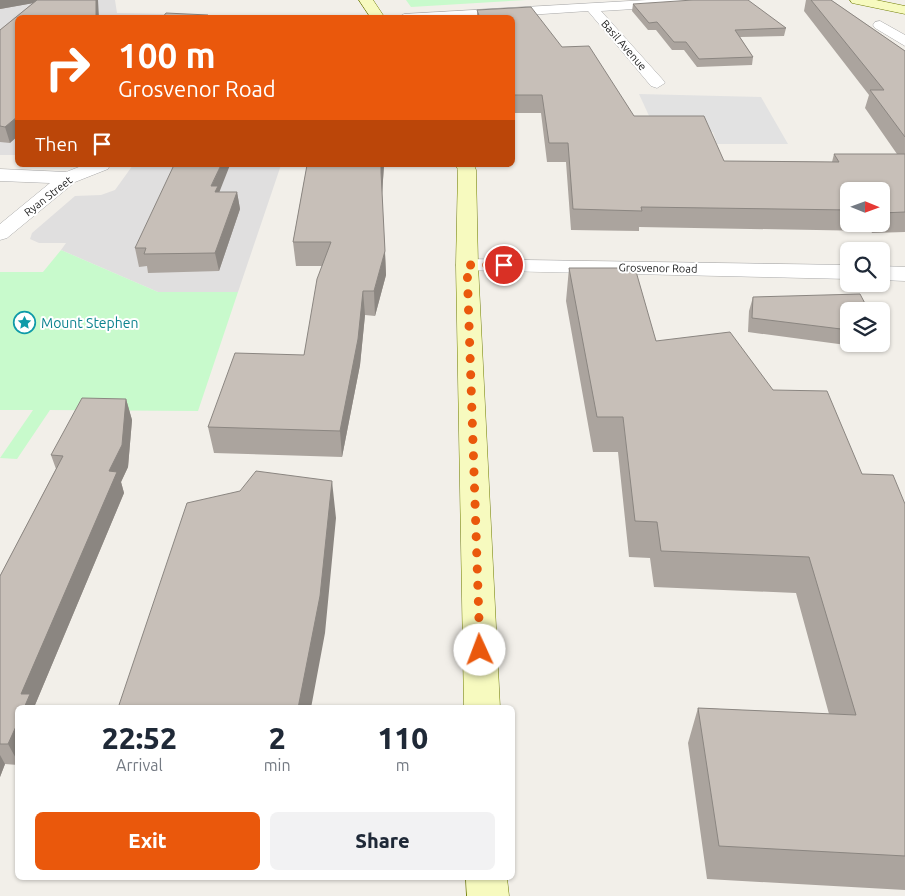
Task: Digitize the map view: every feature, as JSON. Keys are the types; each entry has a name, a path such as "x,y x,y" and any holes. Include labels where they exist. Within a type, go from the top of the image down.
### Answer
{"main road":[{"path":"366,0 376,15"},
{"path":"857,0 905,10"},
{"path":"466,167 467,265 482,705"},
{"path":"487,880 488,896"}],"street":[{"path":"455,15 716,0"},
{"name":"Basil Avenue","path":"591,7 657,83"},
{"path":"880,25 905,42"},
{"name":"Ryan Street","path":"0,234 68,178 96,167"},
{"path":"0,176 68,178"},
{"name":"Grosvenor Road","path":"467,265 840,272"},
{"path":"890,273 905,274"}],"shaded area":[{"path":"0,0 115,0 117,13 211,15 15,15 15,155 0,155"},
{"path":"639,94 761,97 788,144 717,144 713,132 655,129"},
{"path":"132,167 280,167 238,292 158,292 61,250 66,243 39,243 30,239 32,233 75,196 101,195 115,190"}],"green space":[{"path":"406,0 526,0 411,7"},
{"path":"61,250 158,292 238,292 198,411 50,410 17,459 0,458 33,410 0,410 0,272 43,272"}],"building":[{"path":"37,0 96,0 96,15 18,15"},
{"path":"693,0 748,0 786,28 735,30 753,57 699,59 686,42 674,42 657,22 649,23 633,4"},
{"path":"811,0 831,0 905,51 905,137 870,90 884,90"},
{"path":"531,7 562,47 589,46 634,116 704,116 724,161 839,162 834,154 905,154 905,212 890,213 890,182 840,182 840,210 641,207 642,211 573,209 568,143 549,143 542,95 515,95 515,15 479,15 477,10"},
{"path":"166,13 208,15 164,15"},
{"path":"15,18 15,119 5,127 0,126 0,30"},
{"path":"173,167 220,167 211,186 218,186 215,192 237,192 215,253 144,254 146,248 135,248"},
{"path":"307,167 381,167 385,251 374,291 363,291 358,339 340,431 208,427 235,353 304,355 317,279 331,242 293,242"},
{"path":"569,268 635,268 656,341 730,332 773,390 827,391 862,474 893,475 905,504 905,856 719,846 698,708 856,715 809,557 661,551 657,522 635,521 623,417 597,417"},
{"path":"860,294 864,302 840,302 840,329 752,318 753,297"},
{"path":"82,398 126,399 122,445 109,471 117,472 21,694 30,694 25,705 15,705 15,729 8,744 0,744 0,576 63,456 51,455"},
{"path":"256,471 332,481 320,596 299,705 119,705 187,503 240,491"}],"place":[{"name":"Mount Stephen","path":"25,323"}],"route":[{"path":"480,650 467,265 504,265"}]}
